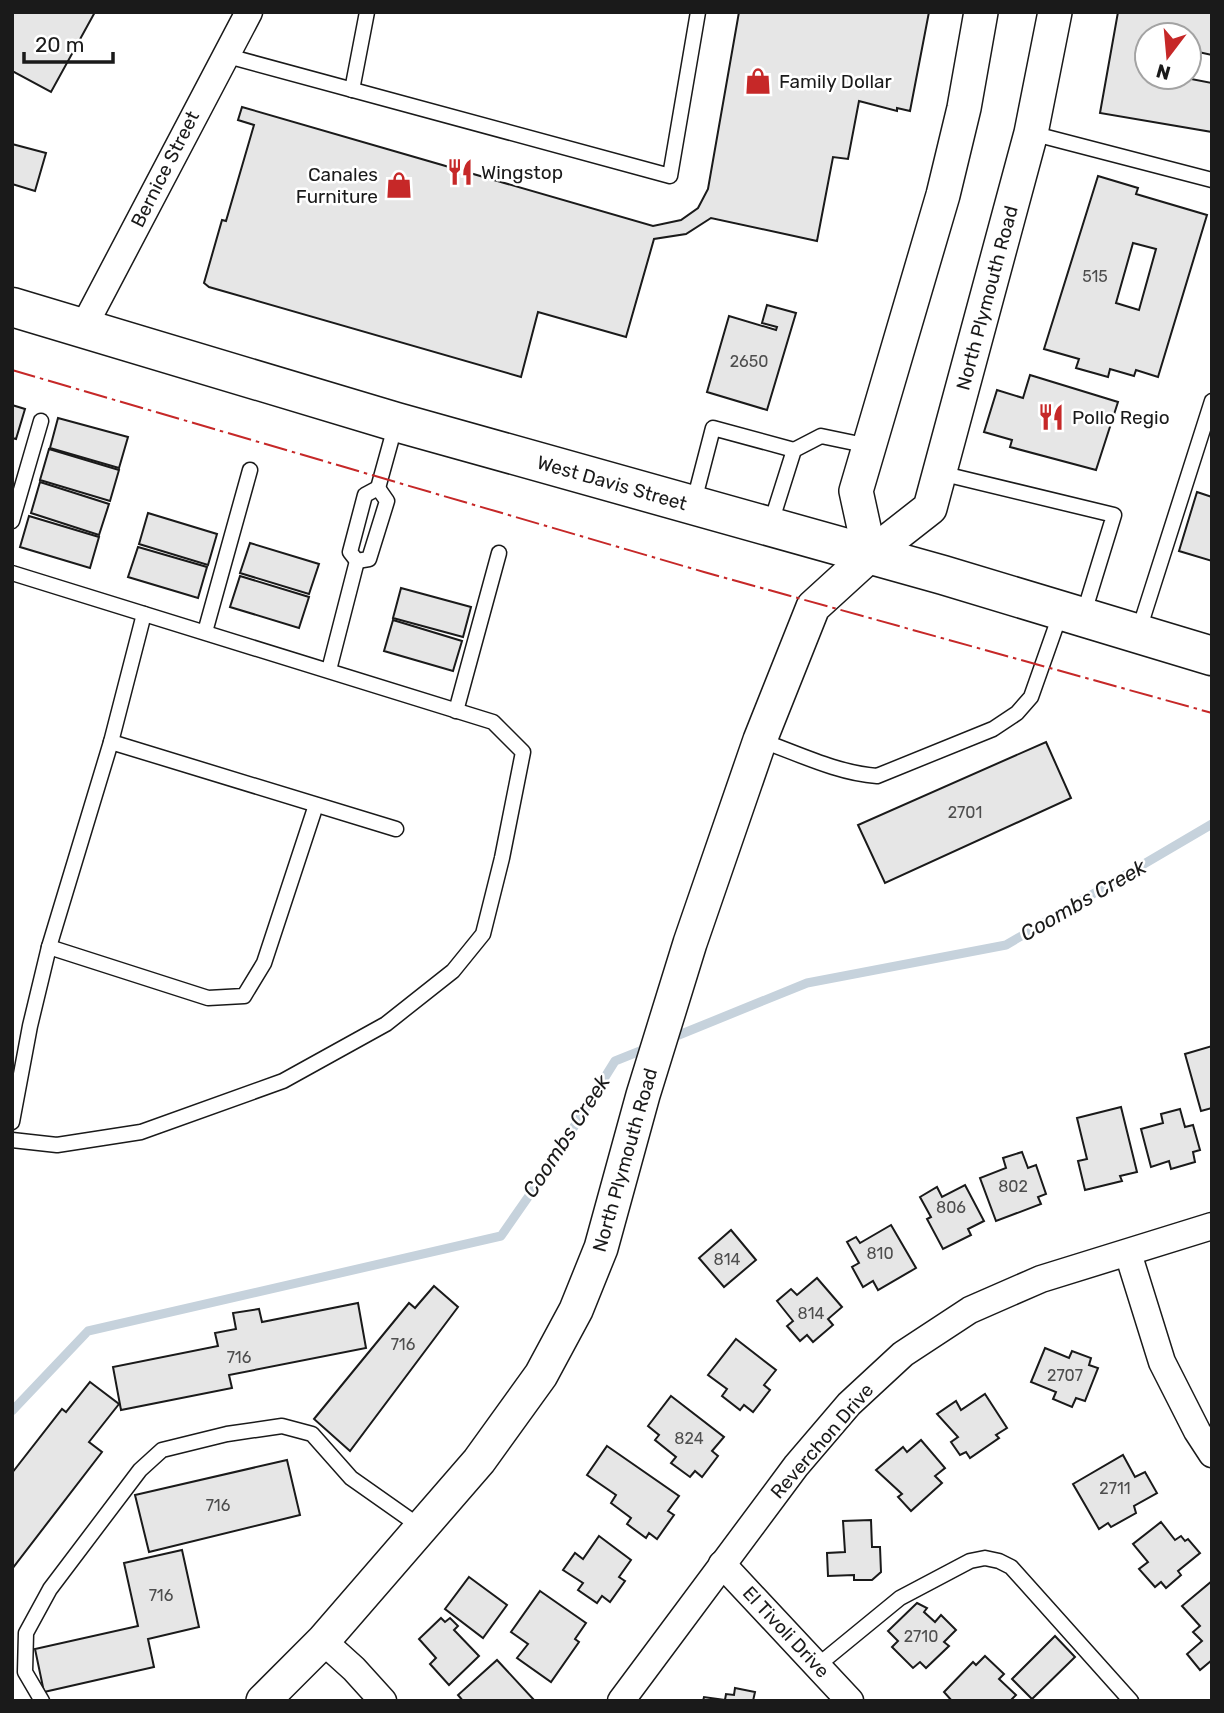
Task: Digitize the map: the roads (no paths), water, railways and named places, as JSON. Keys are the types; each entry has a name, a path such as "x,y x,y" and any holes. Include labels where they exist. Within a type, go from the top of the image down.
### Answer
{"main road":[{"name":"West Davis Street","path":"12,307 397,422 770,526 1212,656"}],"street":[{"name":"Bernice Street","path":"83,328 248,12"},
{"path":"870,555 856,491 943,195 964,108 981,12"},
{"name":"North Plymouth Road","path":"262,1701 323,1641 479,1461 541,1375 576,1310 601,1248 643,1095 690,943 760,740 813,607 870,555 930,508 1031,133 1055,12"},
{"name":"Reverchon Drive","path":"621,1701 796,1465 849,1404 903,1354 970,1310 1041,1279 1212,1226"},
{"path":"1128,1253 1162,1362 1205,1427 1212,1454"},
{"name":"El Tivoli Drive","path":"722,1564 850,1701"},
{"path":"323,1641 354,1669 383,1701"}],"lane":[{"path":"352,90 367,12"},
{"path":"224,55 670,176 698,12"},
{"path":"1031,133 1212,180"},
{"path":"1138,634 1212,401"},
{"path":"12,521 41,421"},
{"path":"357,561 350,552 365,495 378,488 397,422"},
{"path":"693,506 713,428 793,450 821,436 869,446"},
{"path":"770,526 793,450"},
{"path":"205,632 250,470"},
{"path":"760,740 833,766 877,776 993,729 1017,713 1031,697 1072,614 1114,515 940,472"},
{"path":"357,561 369,559 387,501 378,488"},
{"path":"456,711 499,553"},
{"path":"329,670 357,561"},
{"path":"12,573 493,722 523,752 502,858 483,934 453,971 386,1024 283,1081 141,1132 57,1145 12,1140"},
{"path":"12,1122 30,1026 49,947 111,742 144,614"},
{"path":"111,742 396,829"},
{"path":"49,947 208,998 244,996 264,963 316,805"},
{"path":"42,1701 25,1672 26,1633 50,1588 140,1470 162,1450 227,1434 282,1426 312,1434 351,1478 422,1528"},
{"path":"817,1666 900,1598 970,1561 985,1558 1011,1567 1131,1701"}],"waterway":[{"name":"Coombs Creek","path":"669,1039 807,983 1006,945 1212,824"},
{"name":"Coombs Creek","path":"12,1411 88,1331 501,1236 547,1170 615,1061 650,1047"}],"place":[{"name":"Family Dollar","path":"758,81"},
{"name":"Wingstop","path":"460,172"},
{"name":"Canales Furniture","path":"399,185"},
{"name":"Pollo Regio","path":"1051,417"}]}
